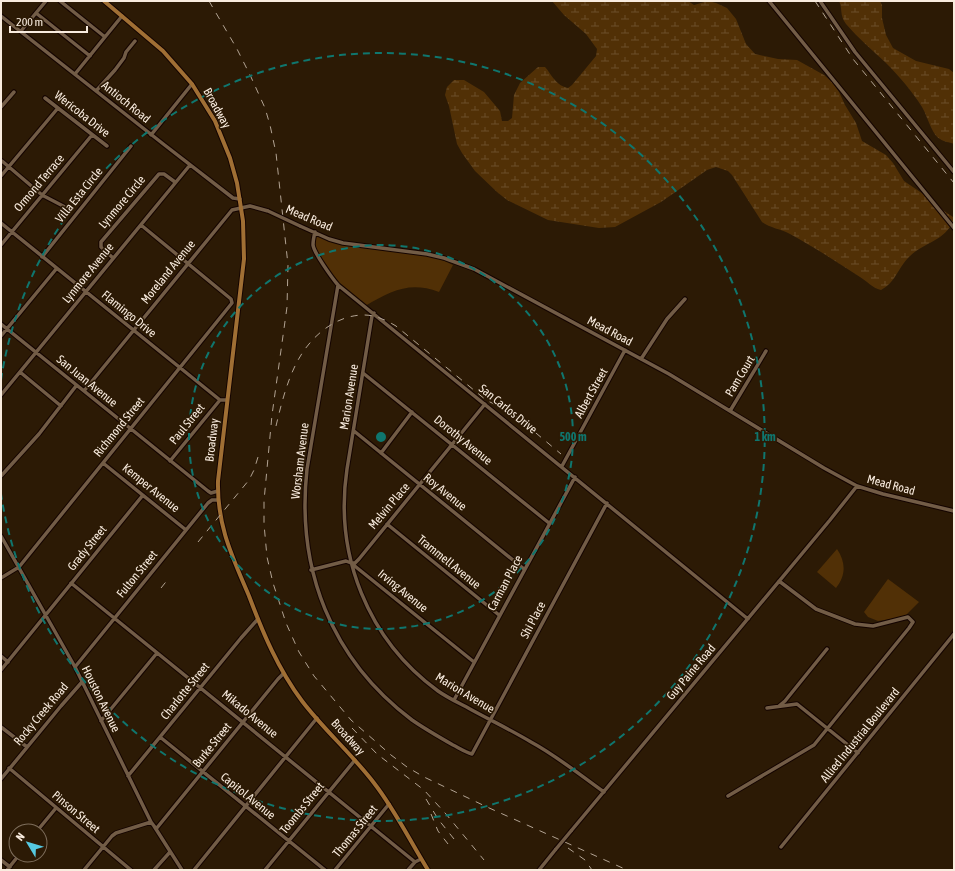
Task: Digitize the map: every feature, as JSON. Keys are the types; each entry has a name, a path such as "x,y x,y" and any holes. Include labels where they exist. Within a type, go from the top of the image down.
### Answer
{"main road":[{"name":"Broadway","path":"104,1 163,51 192,84 208,109 223,140 235,174 242,208 244,259 219,468 218,500 226,541 269,646 283,674 303,702 374,782 389,804 428,870"}],"street":[{"path":"21,31 46,1"},
{"path":"60,1 105,37"},
{"path":"769,1 954,228"},
{"path":"820,1 855,52 954,172"},
{"path":"36,13 90,56"},
{"name":"Antioch Road","path":"1,16 233,198 240,199"},
{"path":"75,74 122,16"},
{"path":"96,91 115,70 135,41"},
{"path":"151,134 192,84"},
{"path":"1,108 14,92"},
{"name":"Wericoba Drive","path":"45,98 106,146"},
{"path":"1,176 58,108"},
{"name":"Ormond Terrace","path":"1,245 92,135"},
{"name":"Villa Esta Circle","path":"42,256 131,146"},
{"path":"2,161 42,194 65,207"},
{"name":"Lynmore Avenue","path":"1,395 190,165"},
{"name":"Lynmore Circle","path":"113,258 101,247 101,242 159,174 164,174 175,182"},
{"name":"Mead Road","path":"242,208 250,206 268,211 300,226 343,243 427,254 462,264 642,359 824,468 857,486 883,494 954,511"},
{"name":"Moreland Avenue","path":"84,391 232,210 242,208"},
{"name":"Flamingo Drive","path":"1,223 220,400"},
{"path":"141,225 232,299 233,302 231,306 238,308"},
{"name":"San Carlos Drive","path":"315,232 313,239 314,247 332,278 338,284 748,619"},
{"path":"1,336 57,268"},
{"name":"Worsham Avenue","path":"338,284 304,490 304,521 311,570 331,624 346,651 373,685 393,705 432,733 472,754 476,747"},
{"path":"642,359 667,319 685,299"},
{"name":"Richmond Street","path":"1,578 19,567 231,306"},
{"name":"Marion Avenue","path":"374,313 372,316 346,478 344,503 345,534 354,577 364,600 377,624 392,645 425,680 454,700 547,752 604,792"},
{"name":"San Juan Avenue","path":"1,324 76,386 210,492 218,491"},
{"name":"Albert Street","path":"562,466 625,350"},
{"name":"Pam Court","path":"730,411 766,351"},
{"path":"20,372 61,406"},
{"name":"Dorothy Avenue","path":"363,373 549,523"},
{"path":"1,476 35,439 76,386"},
{"path":"220,400 227,400"},
{"name":"Paul Street","path":"170,461 220,400"},
{"name":"Melvin Place","path":"351,563 355,563 485,404"},
{"path":"381,453 412,412"},
{"name":"Roy Avenue","path":"354,431 524,569"},
{"name":"Kemper Avenue","path":"103,462 186,530"},
{"name":"Carman Place","path":"454,700 575,477"},
{"name":"Guy Paine Road","path":"539,870 857,486"},
{"name":"Grady Street","path":"1,670 143,495"},
{"name":"Fulton Street","path":"74,666 210,501 218,500"},
{"name":"Shi Place","path":"476,747 607,503"},
{"name":"Trammell Avenue","path":"387,524 499,615"},
{"name":"Houston Avenue","path":"1,536 74,666 151,822 182,870"},
{"path":"311,570 346,561 351,563"},
{"name":"Irving Avenue","path":"351,563 474,662"},
{"path":"728,796 814,745 913,622 908,617 873,626 855,624 816,609 779,581"},
{"name":"Mikado Avenue","path":"71,583 372,825 415,862"},
{"name":"Charlotte Street","path":"128,776 252,624 258,619"},
{"name":"Allied Industrial Boulevard","path":"781,847 954,634"},
{"path":"778,707 785,701 827,649"},
{"path":"101,721 157,653"},
{"path":"1,656 8,662"},
{"name":"Burke Street","path":"156,829 283,674"},
{"name":"Rocky Creek Road","path":"1,779 82,682"},
{"path":"767,708 797,704 858,753"},
{"path":"194,870 317,718"},
{"path":"1,727 27,747"},
{"name":"Capitol Avenue","path":"160,737 325,870"},
{"name":"Toombs Street","path":"265,870 355,760"},
{"name":"Pinson Street","path":"9,768 131,870"},
{"name":"Thomas Street","path":"335,870 389,804"},
{"path":"44,823 56,808"},
{"path":"84,870 109,838 116,833 151,822"},
{"path":"154,870 170,852"},
{"path":"408,870 415,862 421,859"},
{"path":"1,860 8,868"}],"green space":[{"path":"552,1 688,1 694,5 708,1 727,8 736,19 746,44 755,54 778,59 797,60 824,75 832,82 856,123 862,141 886,155 893,163 904,181 935,202 953,217 954,220 945,233 909,257 890,283 881,290 872,286 817,249 787,232 768,226 762,222 732,175 728,171 716,167 707,170 661,202 615,227 599,228 548,220 507,200 475,171 462,153 457,144 449,106 445,95 447,87 454,80 464,80 484,92 500,111 502,121 508,121 512,118 514,95 520,83 538,67 545,67 560,85 568,88 572,85 596,56 597,49 586,34 564,15"},
{"path":"839,1 880,1 882,5 882,18 886,35 893,48 916,61 949,69 954,73 954,144 943,141 937,137 922,107 910,89 846,24"},
{"path":"314,233 333,243 414,253 440,259 453,265 439,292 419,287 401,289 365,306 338,284 314,249"},
{"path":"837,549 842,559 844,569 842,579 836,588 817,572"},
{"path":"888,579 919,602 905,616 878,621 868,617 864,612"}],"railway":[{"path":"209,1 237,49 265,108 276,153 288,265 287,307 272,415 264,501 264,524 267,557 273,583 286,623 299,652 314,676 351,720 407,767 424,777 487,807 627,870"},
{"path":"815,1 853,59 954,183"},
{"path":"276,426 290,377 302,353 309,344 316,336 333,323 353,316 368,315 380,318 396,326 486,400 512,413 561,454"},
{"path":"198,542 249,480 258,457"},
{"path":"161,588 169,578"},
{"path":"352,728 377,754 424,790 484,860"},
{"path":"426,799 438,819 454,839"},
{"path":"431,814 438,831 448,844"},
{"path":"568,848 585,860 592,870"}]}
